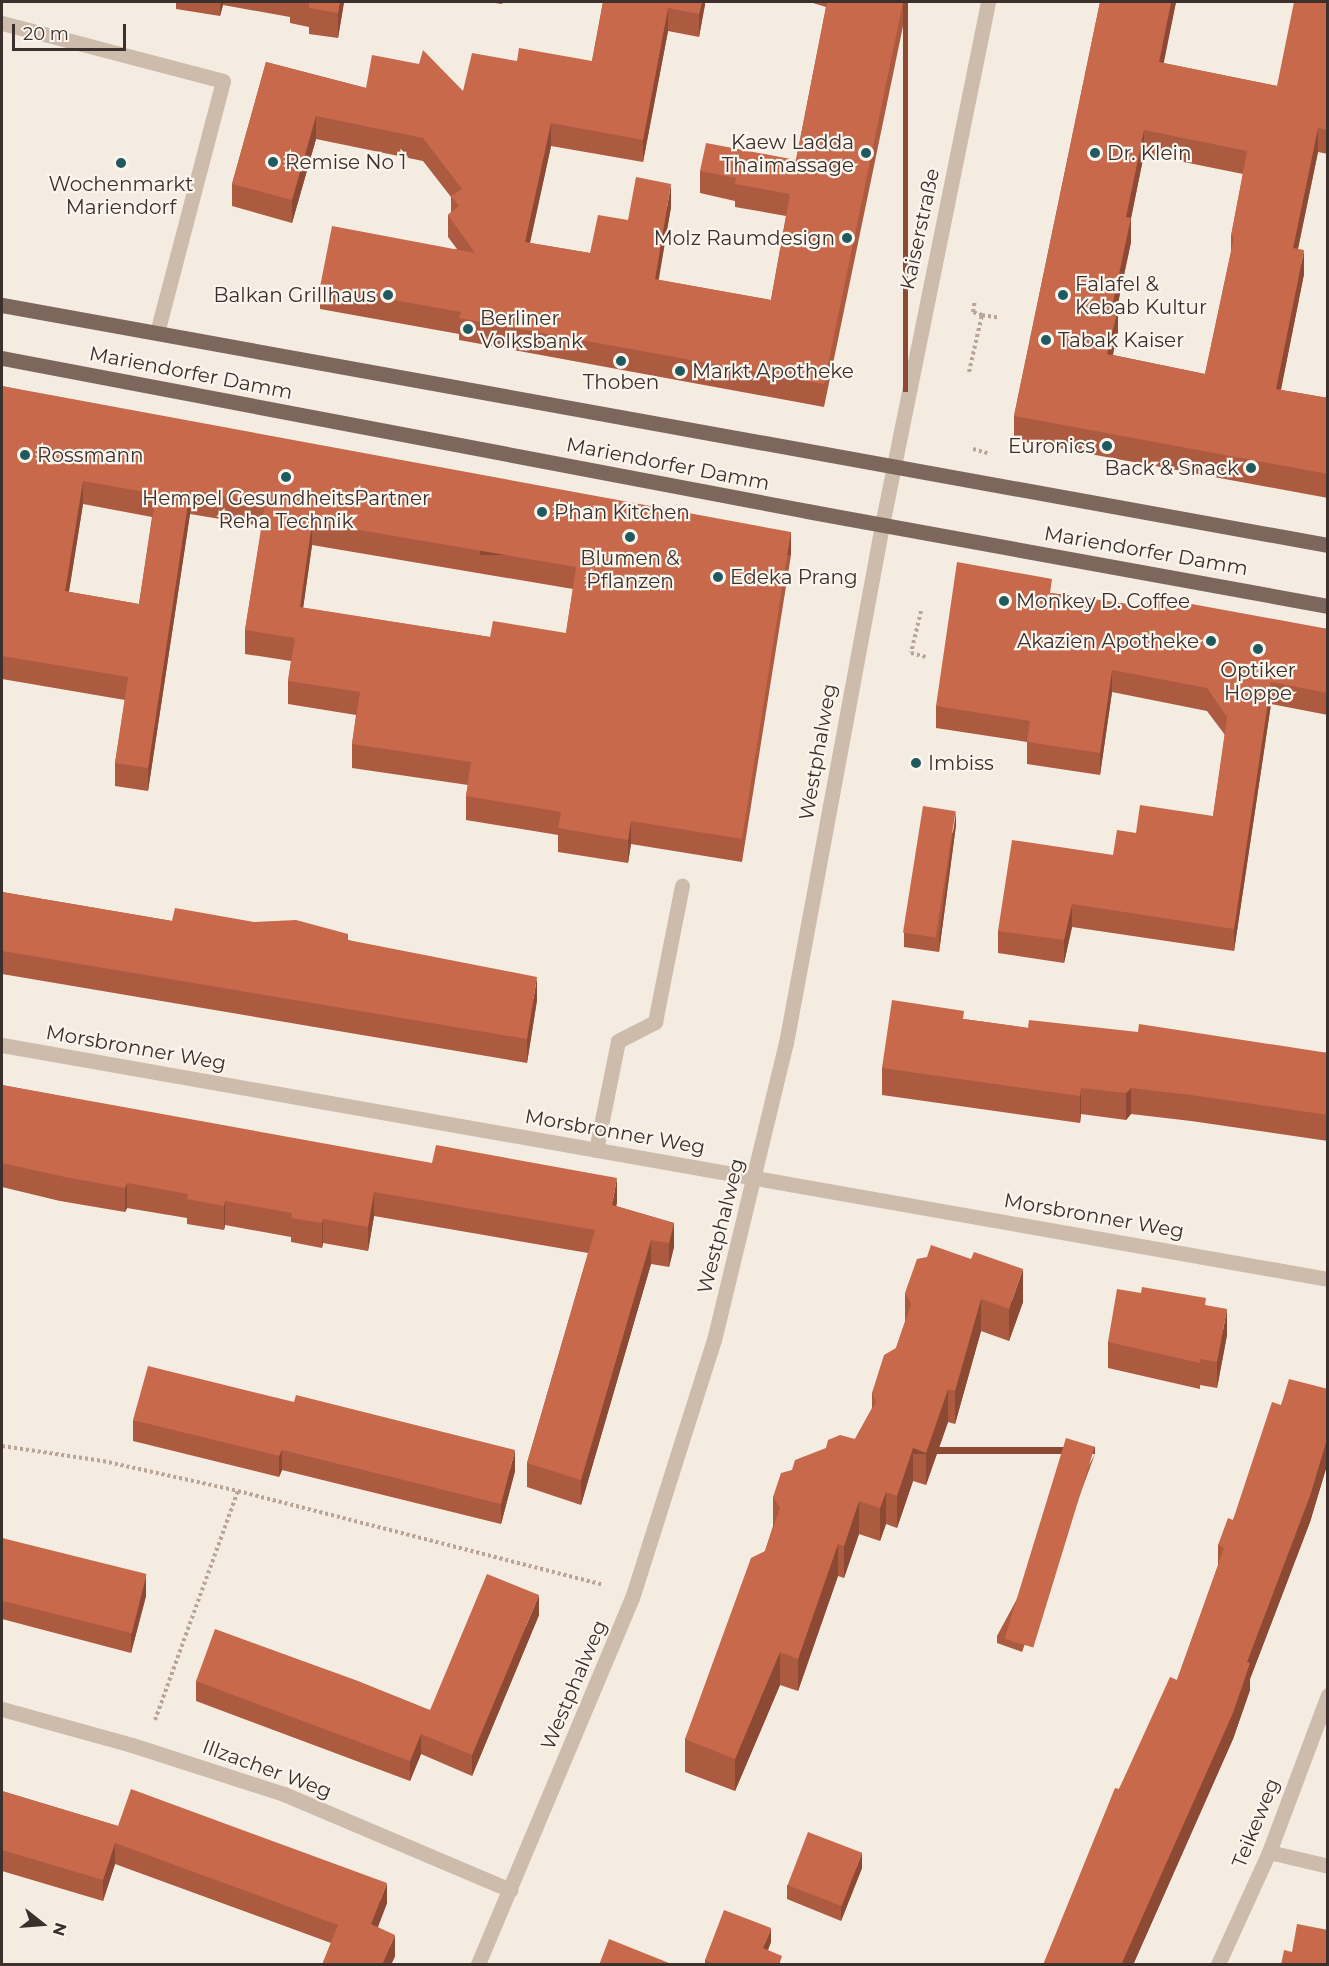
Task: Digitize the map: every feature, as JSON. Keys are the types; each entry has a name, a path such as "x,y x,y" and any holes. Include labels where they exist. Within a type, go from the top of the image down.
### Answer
{"main road":[{"name":"Mariendorfer Damm","path":"2,305 1328,545"},
{"name":"Mariendorfer Damm","path":"2,358 882,525 1328,606"}],"street":[{"name":"Kaiserstraße","path":"893,466 988,2"},
{"path":"2,23 223,81 157,333"},
{"name":"Westphalweg","path":"478,1965 611,1651 652,1542 714,1340 755,1178 808,938 893,466"},
{"path":"596,1150 618,1041 655,1022 681,886"},
{"name":"Morsbronner Weg","path":"2,1045 1328,1279"},
{"name":"Teikeweg","path":"1218,1965 1269,1852 1328,1695"},
{"name":"Illzacher Weg","path":"2,1709 132,1745 284,1794 510,1890"},
{"path":"1269,1852 1328,1866"}],"path":[{"path":"975,300 973,312 1000,318"},
{"path":"969,372 982,315"},
{"path":"921,611 911,653 926,657"},
{"path":"2,1446 103,1461 238,1491 601,1584"},
{"path":"155,1720 238,1491"}],"building":[{"path":"309,2 340,2 338,13 309,8"},
{"path":"603,2 702,2 699,14 668,8 643,140 551,123 525,242 590,253 598,215 628,220 636,177 671,184 655,279 771,300 790,194 735,184 736,178 700,171 706,143 796,160 827,2 903,2 824,384 459,318 461,312 320,287 332,226 475,253 448,215 459,206 451,196 462,189 423,138 316,116 292,200 232,184 266,62 366,88 372,55 419,64 423,50 463,91 472,53 517,61 519,48 592,61"},
{"path":"1100,2 1171,2 1159,62 1277,86 1294,2 1328,2 1328,130 1318,128 1293,248 1304,250 1276,389 1328,398 1328,474 1014,416","holes":["1144,130 1247,151 1231,236 1234,237 1205,374 1107,354 1118,308 1112,307 1131,218 1126,217"]},
{"path":"2,386 791,532 742,839 631,821 628,840 558,828 561,812 466,796 471,762 352,744 360,692 288,681 295,638 245,630 265,504 190,490 148,768 115,763 128,677 2,656","holes":["83,481 156,494 139,604 65,591","312,522 576,567 566,633 493,621 490,637 300,607"]},
{"path":"957,562 1052,579 1050,593 1147,607 1148,596 1328,629 1328,693 1271,682 1234,929 1072,904 1064,940 998,931 1012,840 1113,855 1117,830 1136,833 1140,805 1213,816 1227,717 1207,688 1112,670 1100,753 1027,742 1030,721 936,706"},
{"path":"923,806 956,811 936,938 903,932"},
{"path":"2,892 172,921 175,908 254,922 296,920 348,934 348,940 537,977 527,1039 2,951"},
{"path":"892,1000 964,1011 963,1019 1028,1028 1029,1020 1138,1032 1139,1024 1328,1053 1328,1115 1131,1088 1126,1093 1081,1088 1080,1096 882,1068"},
{"path":"2,1085 432,1163 436,1145 617,1178 612,1205 674,1223 669,1243 651,1240 581,1480 527,1463 595,1230 374,1192 368,1227 323,1219 322,1223 291,1218 292,1213 225,1201 224,1206 187,1199 188,1194 127,1183 125,1188 2,1163"},
{"path":"931,1245 971,1259 974,1252 1023,1269 1009,1309 981,1299 955,1391 948,1389 926,1453 913,1448 897,1496 886,1492 880,1508 859,1501 844,1546 838,1544 798,1659 780,1652 735,1759 685,1739 751,1558 765,1551 780,1508 773,1497 781,1473 792,1470 795,1460 826,1448 828,1440 840,1435 855,1439 876,1402 872,1393 884,1355 896,1348 911,1304 905,1293 917,1259 927,1257"},
{"path":"1142,1287 1206,1298 1205,1305 1227,1309 1217,1362 1200,1359 1200,1363 1108,1342 1117,1289 1141,1293"},
{"path":"148,1366 294,1402 296,1395 515,1450 501,1504 282,1450 279,1456 133,1420"},
{"path":"1289,1379 1328,1389 1328,1436 1310,1496 1247,1662 1250,1663 1233,1713 1121,1965 1043,1965 1115,1788 1119,1789 1170,1677 1177,1680 1224,1548 1218,1545 1228,1518 1233,1520 1272,1402 1281,1405"},
{"path":"1066,1438 1095,1447 1033,1648 1005,1639"},
{"path":"2,1538 147,1574 132,1633 2,1601"},
{"path":"487,1574 539,1595 472,1755 421,1734 410,1761 196,1681 215,1629 430,1710 428,1715"},
{"path":"131,1789 387,1883 371,1924 395,1935 382,1965 322,1965 338,1925 115,1843 103,1880 2,1850 2,1791 118,1826"},
{"path":"808,1832 862,1853 842,1906 788,1885"},
{"path":"724,1910 771,1928 763,1948 782,1956 779,1965 717,1965 705,1960"},
{"path":"1297,1924 1328,1930 1328,1965 1281,1965 1284,1950 1292,1952"},
{"path":"609,1939 674,1965 599,1965"}],"place":[{"name":"Kaew Ladda Thaimassage","path":"866,153"},
{"name":"Dr. Klein","path":"1095,153"},
{"name":"Remise No 1","path":"273,162"},
{"name":"Wochenmarkt Mariendorf","path":"121,163"},
{"name":"Molz Raumdesign","path":"847,238"},
{"name":"Balkan Grillhaus","path":"388,295"},
{"name":"Falafel & Kebab Kultur","path":"1063,295"},
{"name":"Berliner Volksbank","path":"468,329"},
{"name":"Tabak Kaiser","path":"1046,340"},
{"name":"Thoben","path":"621,361"},
{"name":"Markt Apotheke","path":"680,371"},
{"name":"Euronics","path":"1107,446"},
{"name":"Rossmann","path":"25,455"},
{"name":"Back & Snack","path":"1251,468"},
{"name":"Hempel GesundheitsPartner Reha Technik","path":"286,477"},
{"name":"Phan Kitchen","path":"542,512"},
{"name":"Blumen & Pflanzen","path":"630,537"},
{"name":"Edeka Prang","path":"718,577"},
{"name":"Monkey D. Coffee","path":"1004,601"},
{"name":"Akazien Apotheke","path":"1211,641"},
{"name":"Optiker Hoppe","path":"1258,649"},
{"name":"Imbiss","path":"916,763"}]}
